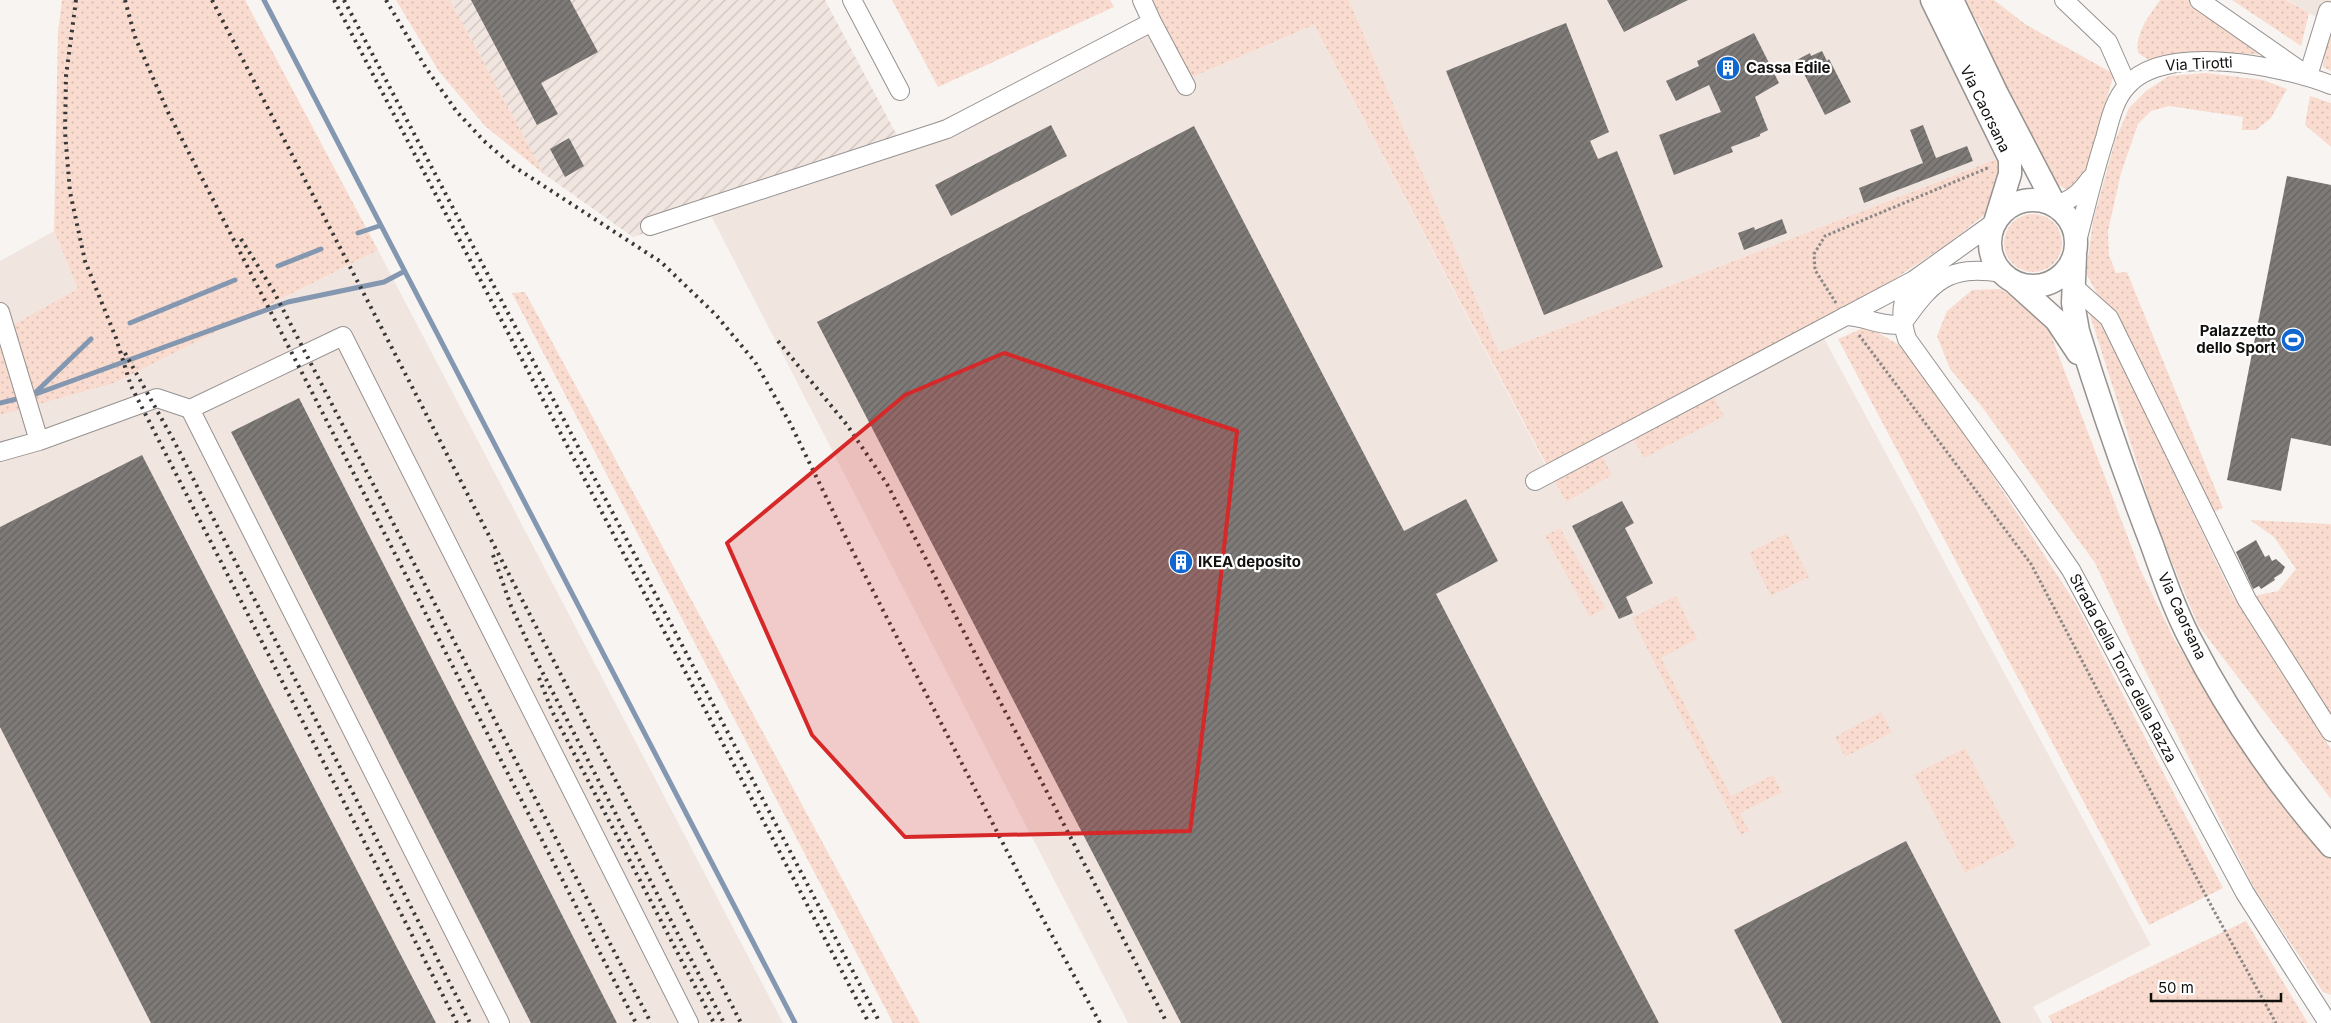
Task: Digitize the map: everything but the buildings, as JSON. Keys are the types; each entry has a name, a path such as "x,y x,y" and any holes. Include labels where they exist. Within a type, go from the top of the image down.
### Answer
{"main road":[{"name":"Via Caorsana","path":"1932,0 2010,160 2010,174 1995,222"},
{"name":"Via Caorsana","path":"1952,0 1996,92 2055,205"},
{"path":"2028,200 2042,200 2055,205 2070,220 2076,248 2072,285 2073,303 2078,331 2096,387 2070,338 2056,320 2008,278 1994,262 1990,249 1990,235 1995,222 2005,210 2015,204 2028,200"},
{"path":"2008,278 2028,286 2043,285 2057,280 2068,270 2076,248"},
{"name":"Via Caorsana","path":"2096,387 2142,519 2188,636 2243,730 2265,763 2331,846"}],"street":[{"path":"852,0 900,91"},
{"path":"1142,0 1186,86"},
{"path":"2064,0 2108,42 2127,85"},
{"name":"Via Tirotti","path":"2199,0 2308,76"},
{"path":"2308,76 2328,11"},
{"path":"650,226 947,129 1152,22"},
{"name":"Via Tirotti","path":"2094,172 2116,104 2127,85 2146,71 2166,64 2242,62 2308,76 2330,85"},
{"path":"2055,205 2068,202 2079,194 2094,172"},
{"path":"2076,248 2094,172"},
{"path":"1535,481 1914,280 1995,222"},
{"path":"1844,316 1859,316 1896,326 1902,324 1922,298 1948,276 1961,271 1974,270 2008,278"},
{"path":"1902,324 1903,297 1914,280"},
{"path":"2072,285 2109,318 2247,600 2331,732"},
{"path":"0,312 39,441"},
{"name":"Strada della Torre della Razza","path":"1902,324 1907,339 1928,370 2013,486 2070,570 2244,893 2328,1021"},
{"path":"0,452 39,441 157,398 190,409 342,336 688,1023"},
{"path":"190,409 500,1023"},
{"path":"0,461 39,441"}],"path":[{"path":"2010,160 1824,236 1814,254 1815,270 1844,316 2032,564 2209,901 2276,1023"}],"highlighted area":[{"path":"1004,353 1237,431 1190,831 905,837 812,735 727,543 905,395"}],"shaded area":[{"path":"62,0 245,0 378,250 117,382 0,415 0,332 78,289 54,231 58,32"},
{"path":"396,0 450,0 544,174 485,126 438,70"},
{"path":"450,0 825,0 899,139 709,212 633,237 544,174"},
{"path":"892,0 1110,0 1114,7 938,87"},
{"path":"1143,0 1349,0 1499,352 2004,156 1988,212 1946,245 1819,329 1709,388 1724,416 1644,458 1629,431 1598,448 1612,475 1566,502 1314,25 1192,77"},
{"path":"1349,0 1927,0 2004,156 1499,352"},
{"path":"1964,0 1994,0 2025,24 2114,74 2085,173 2070,191 2050,181 1987,56 1983,32"},
{"path":"2160,0 2195,0 2266,55 2234,53 2149,60 2138,53 2139,39 2144,25"},
{"path":"2232,0 2286,0 2309,13 2301,46"},
{"path":"2287,0 2331,0 2331,25 2309,13"},
{"path":"1155,21 1192,77 1314,25 1548,470 1819,329 2151,945 2033,1007 2042,1023 1128,1023 709,212 899,139"},
{"path":"2331,32 2331,71 2323,67 2328,35"},
{"path":"2206,73 2263,80 2287,89 2271,118 2256,130 2242,130 2243,117 2169,106 2151,111 2138,124 2121,173 2108,231 2109,255 2116,273 2127,272 2223,508 2214,512 2086,273 2093,221 2115,141 2129,108 2146,91 2169,76"},
{"path":"2310,96 2331,103 2331,147 2305,125"},
{"path":"2033,214 2049,219 2057,227 2062,243 2057,259 2049,267 2033,272 2017,267 2009,259 2004,243 2009,227 2017,219"},
{"path":"54,231 117,382 378,250 783,1023 0,1023 0,261"},
{"path":"2000,289 2022,302 2049,330 2140,569 2175,641 2267,783 2331,857 2331,995 2323,992 2254,888 2139,658 2095,563 1982,407 1950,369 1937,336 1947,311 1972,290"},
{"path":"525,292 920,1023 893,1023 512,293"},
{"path":"2095,308 2231,593 2331,749 2331,799 2198,625 2157,526 2089,312"},
{"path":"1863,328 1877,332 1904,348 1982,459 2076,604 2223,888 2149,925 1838,339"},
{"path":"2250,520 2331,524 2331,717 2253,596 2278,591 2296,569 2274,537"},
{"path":"1560,528 1605,608 1590,617 1545,536"},
{"path":"1787,533 1809,577 1771,596 1749,553"},
{"path":"1676,596 1697,639 1661,658 1731,796 1773,775 1782,792 1740,813 1749,831 1741,835 1632,618"},
{"path":"1881,712 1892,732 1845,757 1835,737"},
{"path":"1965,748 2016,846 1965,873 1914,775"},
{"path":"2246,921 2308,1023 2052,1023 2048,1016"}],"waterway":[{"path":"264,0 795,1023"},
{"path":"358,233 379,226"},
{"path":"278,266 321,249"},
{"path":"0,403 33,395 288,302 384,282 403,272"},
{"path":"130,323 235,280"},
{"path":"35,393 91,339"}],"railway":[{"path":"76,0 66,76 65,132 70,192 85,261 116,338 131,386 457,1023"},
{"path":"125,0 135,37 168,112 636,1023"},
{"path":"212,0 741,1023"},
{"path":"334,0 869,1023"},
{"path":"344,0 880,1023"},
{"path":"386,0 426,68 457,112 484,141 513,166 661,262 716,315 755,362 790,423 852,550 1027,890 1100,1023"},
{"path":"241,239 273,290 651,1023"},
{"path":"778,341 847,425 887,484 1167,1023"},
{"path":"125,353 174,441 470,1023"},
{"path":"493,555 511,606 533,654 724,1023"},
{"path":"539,678 552,711 714,1023"}],"place":[{"name":"Cassa Edile","path":"1728,68"},
{"name":"Palazzetto dello Sport","path":"2293,340"},
{"name":"IKEA deposito","path":"1181,562"}]}
